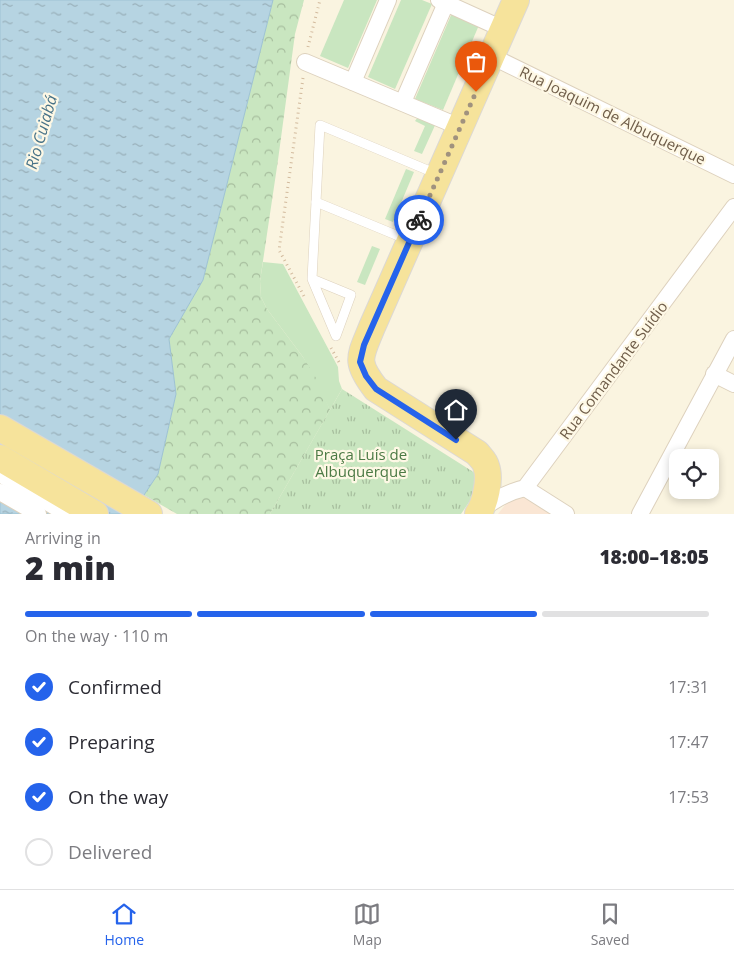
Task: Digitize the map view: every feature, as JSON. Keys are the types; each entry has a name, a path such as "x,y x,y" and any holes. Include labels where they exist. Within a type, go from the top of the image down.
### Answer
{"main road":[{"path":"479,512 485,499 487,468 477,453 376,389 366,376 360,362 364,345 516,0"},
{"path":"0,428 149,514"},
{"path":"0,458 95,514"}],"street":[{"path":"353,82 388,0"},
{"path":"403,102 443,1 504,29"},
{"name":"Rua Joaquim de Albuquerque","path":"491,56 734,175"},
{"path":"305,62 448,122"},
{"name":"Rua Comandante Suídio","path":"525,488 734,207"},
{"path":"640,514 734,339"},
{"path":"714,374 734,384"},
{"path":"0,474 67,514"},
{"path":"479,512 506,494 525,488 566,514"},
{"path":"0,492 38,514"}],"lane":[{"path":"312,279 351,295 336,336 312,279 320,125 439,175"},
{"path":"316,202 410,241"}],"shaded area":[{"path":"529,497 555,514 498,514 509,500"}],"green space":[{"path":"273,0 304,0 295,34 260,281 261,297 267,309 303,357 316,378 330,410 270,514 177,514 144,495 158,474 176,394 169,339 203,280"},
{"path":"344,0 377,0 348,68 320,56"},
{"path":"401,0 422,0 432,4 395,89 368,77"},
{"path":"452,13 479,25 443,110 415,99"},
{"path":"418,117 437,121 422,154 414,151 425,126 415,121"},
{"path":"406,169 414,172 393,222 385,219"},
{"path":"372,246 380,249 365,285 357,282"},
{"path":"263,262 283,264 338,367 339,381 342,389 330,410 303,357 267,309 261,297 260,281"},
{"name":"Praça Luís de Albuquerque","path":"342,389 475,473 476,492 461,514 270,514"}],"water":[{"name":"Rio Cuiabá","path":"0,0 273,0 203,280 169,339 176,394 158,474 144,495 150,514 0,514"}],"way so far":[{"path":"419,220 476,92"}],"route":[{"path":"419,220 364,345 360,362 366,376 376,389 456,440"}]}
